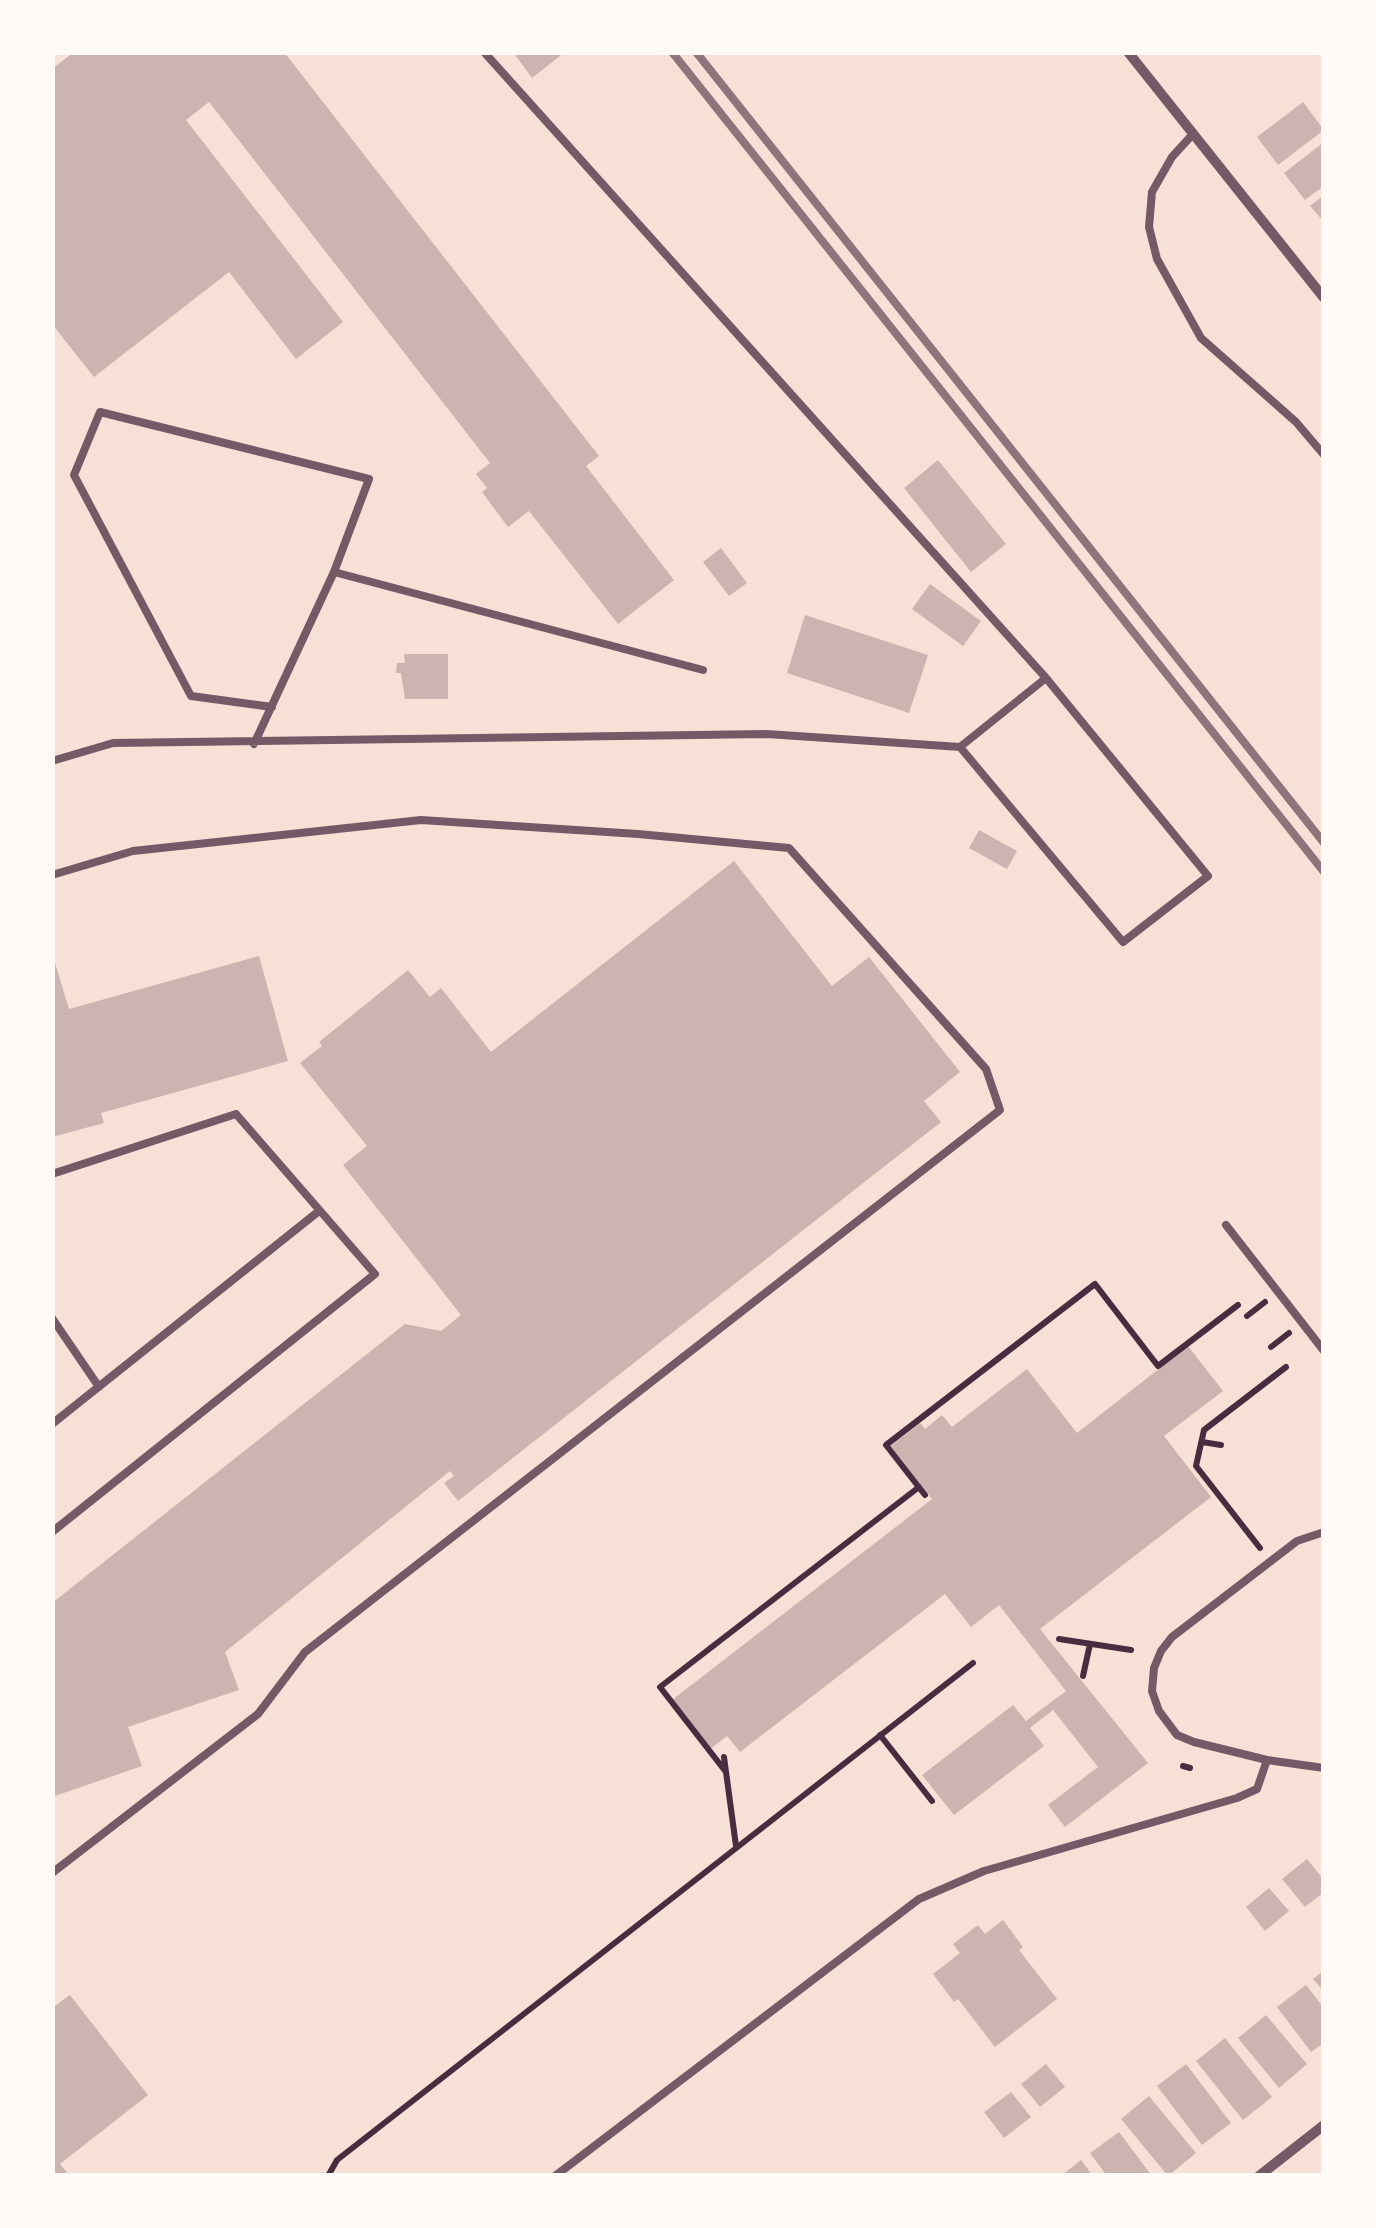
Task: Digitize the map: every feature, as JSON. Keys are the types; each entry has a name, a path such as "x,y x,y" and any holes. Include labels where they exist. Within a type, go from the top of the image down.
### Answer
{"street":[{"path":"1128,52 1324,298"},
{"path":"1259,2176 1324,2125"}],"lane":[{"path":"484,52 1046,678 1208,876 1123,942 960,747"},
{"path":"1193,134 1172,157 1152,192 1149,227 1157,259 1201,338 1296,422 1322,451"},
{"path":"254,744 272,707 334,572 369,479 100,412 74,475 191,696 272,707"},
{"path":"334,572 703,670"},
{"path":"52,761 114,744 767,734 960,747 1046,678"},
{"path":"52,875 133,851 420,820 789,848 986,1069 1000,1110 305,1652 258,1714 52,1873"},
{"path":"52,1174 236,1114 376,1274 52,1532"},
{"path":"52,1424 320,1211"},
{"path":"1226,1225 1324,1351"},
{"path":"52,1318 99,1387"},
{"path":"1324,1532 1296,1541 1172,1637 1154,1668 1152,1691 1166,1722 1178,1735 1268,1760 1324,1768"},
{"path":"555,2176 919,1899 984,1872 1238,1798 1257,1789 1268,1760"}],"path":[{"path":"925,1495 886,1445 1095,1284 1158,1366 1238,1304"},
{"path":"1247,1316 1271,1298"},
{"path":"1270,1347 1295,1328"},
{"path":"1260,1549 1196,1466 1204,1430 1286,1367"},
{"path":"1202,1442 1222,1445"},
{"path":"726,1772 660,1687 919,1487"},
{"path":"1059,1639 1131,1650"},
{"path":"1083,1676 1090,1644"},
{"path":"328,2176 337,2160 973,1663"},
{"path":"880,1735 932,1801"},
{"path":"724,1758 736,1848"}],"building":[{"path":"74,52 284,52 599,456 586,466 674,580 618,624 529,511 508,527 482,492 487,488 476,474 490,463 209,102 186,120 343,322 296,359 229,272 94,377 52,324 52,69"},
{"path":"513,52 565,52 532,78"},
{"path":"1303,102 1324,130 1278,165 1257,137"},
{"path":"1324,142 1324,186 1305,200 1284,173"},
{"path":"1324,195 1324,222 1310,206"},
{"path":"938,460 1006,544 971,572 904,488"},
{"path":"721,548 747,583 729,596 703,562"},
{"path":"930,584 981,621 963,646 912,609"},
{"path":"805,615 928,655 909,713 787,673"},
{"path":"404,654 448,654 448,699 405,699 401,673 396,673 397,663 405,663"},
{"path":"979,830 1017,851 1007,869 969,848"},
{"path":"734,861 832,986 869,957 960,1072 924,1101 941,1122 458,1501 444,1483 454,1476 450,1471 225,1652 239,1690 128,1727 142,1766 52,1797 52,1603 405,1324 441,1331 461,1315 343,1165 367,1146 300,1063 322,1046 319,1042 408,970 430,997 441,988 491,1052"},
{"path":"52,953 69,1009 259,956 288,1061 101,1113 104,1123 52,1137"},
{"path":"1188,1346 1223,1391 1164,1436 1211,1497 1040,1629 1148,1763 1065,1827 1048,1805 1098,1767 1053,1710 1030,1728 1044,1746 954,1815 922,1775 1013,1705 1026,1721 1066,1691 999,1605 971,1627 945,1594 740,1752 727,1736 710,1749 672,1700 932,1499 891,1446 920,1423 925,1429 942,1415 952,1427 1027,1369 1077,1433"},
{"path":"1307,1859 1324,1880 1324,1892 1305,1907 1282,1879"},
{"path":"1269,1888 1289,1911 1265,1931 1246,1907"},
{"path":"1003,1920 1023,1947 1019,1950 1057,1999 995,2047 933,1974 960,1953 953,1944 978,1925 985,1934"},
{"path":"1324,1970 1324,1992 1313,1979"},
{"path":"1306,1985 1324,2008 1324,2043 1311,2052 1277,2007"},
{"path":"70,1995 148,2095 60,2164 68,2174 52,2176 52,2008"},
{"path":"1266,2015 1307,2064 1279,2088 1238,2038"},
{"path":"1225,2038 1272,2097 1243,2120 1196,2061"},
{"path":"1046,2064 1065,2087 1040,2107 1021,2084"},
{"path":"1186,2064 1231,2123 1202,2145 1157,2086"},
{"path":"1011,2092 1031,2117 1004,2138 984,2112"},
{"path":"1149,2096 1196,2153 1168,2176 1121,2119"},
{"path":"1119,2132 1152,2176 1107,2176 1090,2153"},
{"path":"1081,2160 1093,2176 1061,2176"}],"railway":[{"path":"672,52 1324,872"},
{"path":"696,52 1324,843"}]}
